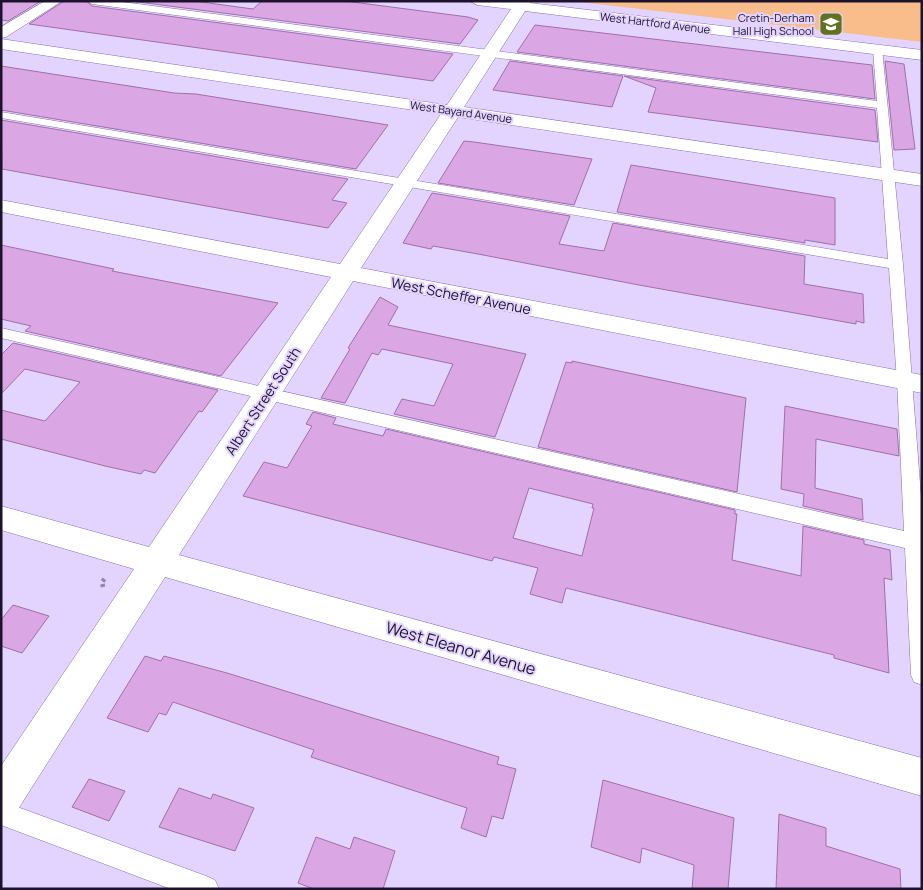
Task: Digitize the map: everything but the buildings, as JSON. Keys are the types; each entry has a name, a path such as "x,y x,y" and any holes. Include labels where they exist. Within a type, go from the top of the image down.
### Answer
{"street":[{"path":"1,34 55,1"},
{"name":"West Hartford Avenue","path":"477,1 522,4 922,55"},
{"name":"Albert Street South","path":"1,800 522,4"},
{"name":"West Bayard Avenue","path":"1,44 922,180"},
{"name":"West Scheffer Avenue","path":"1,206 914,383"},
{"name":"West Eleanor Avenue","path":"1,518 922,777"}],"lane":[{"path":"92,1 883,105"},
{"path":"878,50 896,265 914,383 915,542 922,675"},
{"path":"1,114 896,265"},
{"path":"1,333 915,542"},
{"path":"1,813 206,889"}],"shaded area":[{"name":"Cretin-Derham Hall High School","path":"571,1 922,1 922,42"}],"place":[{"name":"Cretin-Derham Hall High School","path":"831,24"}]}
